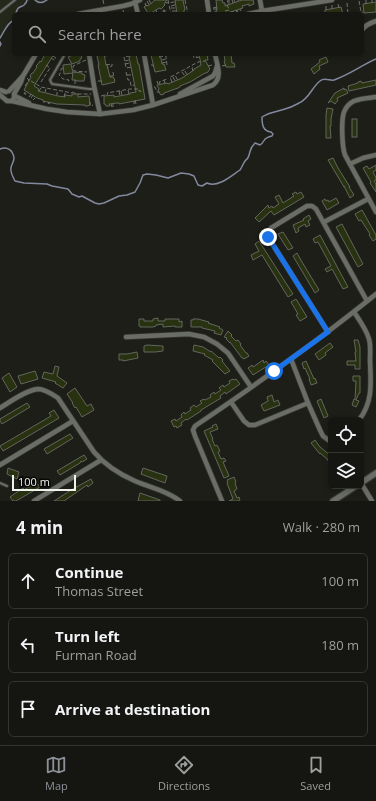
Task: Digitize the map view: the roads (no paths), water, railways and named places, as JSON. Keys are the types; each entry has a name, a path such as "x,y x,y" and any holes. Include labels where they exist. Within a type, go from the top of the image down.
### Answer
{"street":[{"path":"207,0 213,12"},
{"path":"260,0 262,11"},
{"path":"257,12 315,1 332,3"},
{"path":"135,2 138,12"},
{"path":"92,12 123,6 135,2 142,2"},
{"path":"364,26 376,22"},
{"path":"12,101 35,56"},
{"path":"89,56 100,114"},
{"path":"144,56 153,105"},
{"path":"0,90 12,91 14,95 47,109 100,114 133,110 213,85 218,81 219,76 218,65 214,56"},
{"path":"174,98 213,76 218,65"},
{"path":"25,77 2,97 7,101 34,103"},
{"path":"376,97 354,101 348,105 343,113 342,141 343,149 350,164 376,212"},
{"path":"350,164 363,158 376,155"},
{"path":"324,222 368,198"},
{"path":"328,332 268,237 269,230 274,226 307,206 312,206 316,209 367,301"},
{"path":"222,501 193,430 195,426 291,359 376,294"},
{"path":"354,312 363,325 369,341 371,387 369,402 361,417"},
{"path":"126,337 189,334 204,337 217,344 228,353 252,387"},
{"path":"291,359 320,430 323,436 328,440"},
{"path":"0,408 30,391 38,389 52,393 58,398 101,460 123,475 135,481 157,488 172,495 180,501"},
{"path":"231,402 244,421 249,425 255,425 308,403"},
{"path":"0,465 73,421"},
{"path":"34,501 101,460"},
{"path":"364,481 376,473"},
{"path":"364,488 372,501"},
{"path":"333,501 351,489"}],"lane":[{"path":"0,12 14,0"},
{"path":"64,56 50,80 52,84 95,89"},
{"path":"0,483 7,486"}],"waterway":[{"path":"16,12 18,8 24,5 27,0"},
{"path":"35,0 41,3 47,0"},
{"path":"0,38 12,21"},
{"path":"0,42 0,46"},
{"path":"0,149 7,148 12,153 14,161 11,171 15,181 47,184 68,189 72,194 79,197 82,196 99,204 119,196 135,192 143,175 147,174 168,178 181,173 189,174 194,176 198,185 202,186 207,183 216,184 224,181 240,170 248,158 251,147 255,143 260,145 265,139 272,136 273,134 264,127 262,117 291,107 302,101 322,80 334,80 340,78 376,59"}]}
